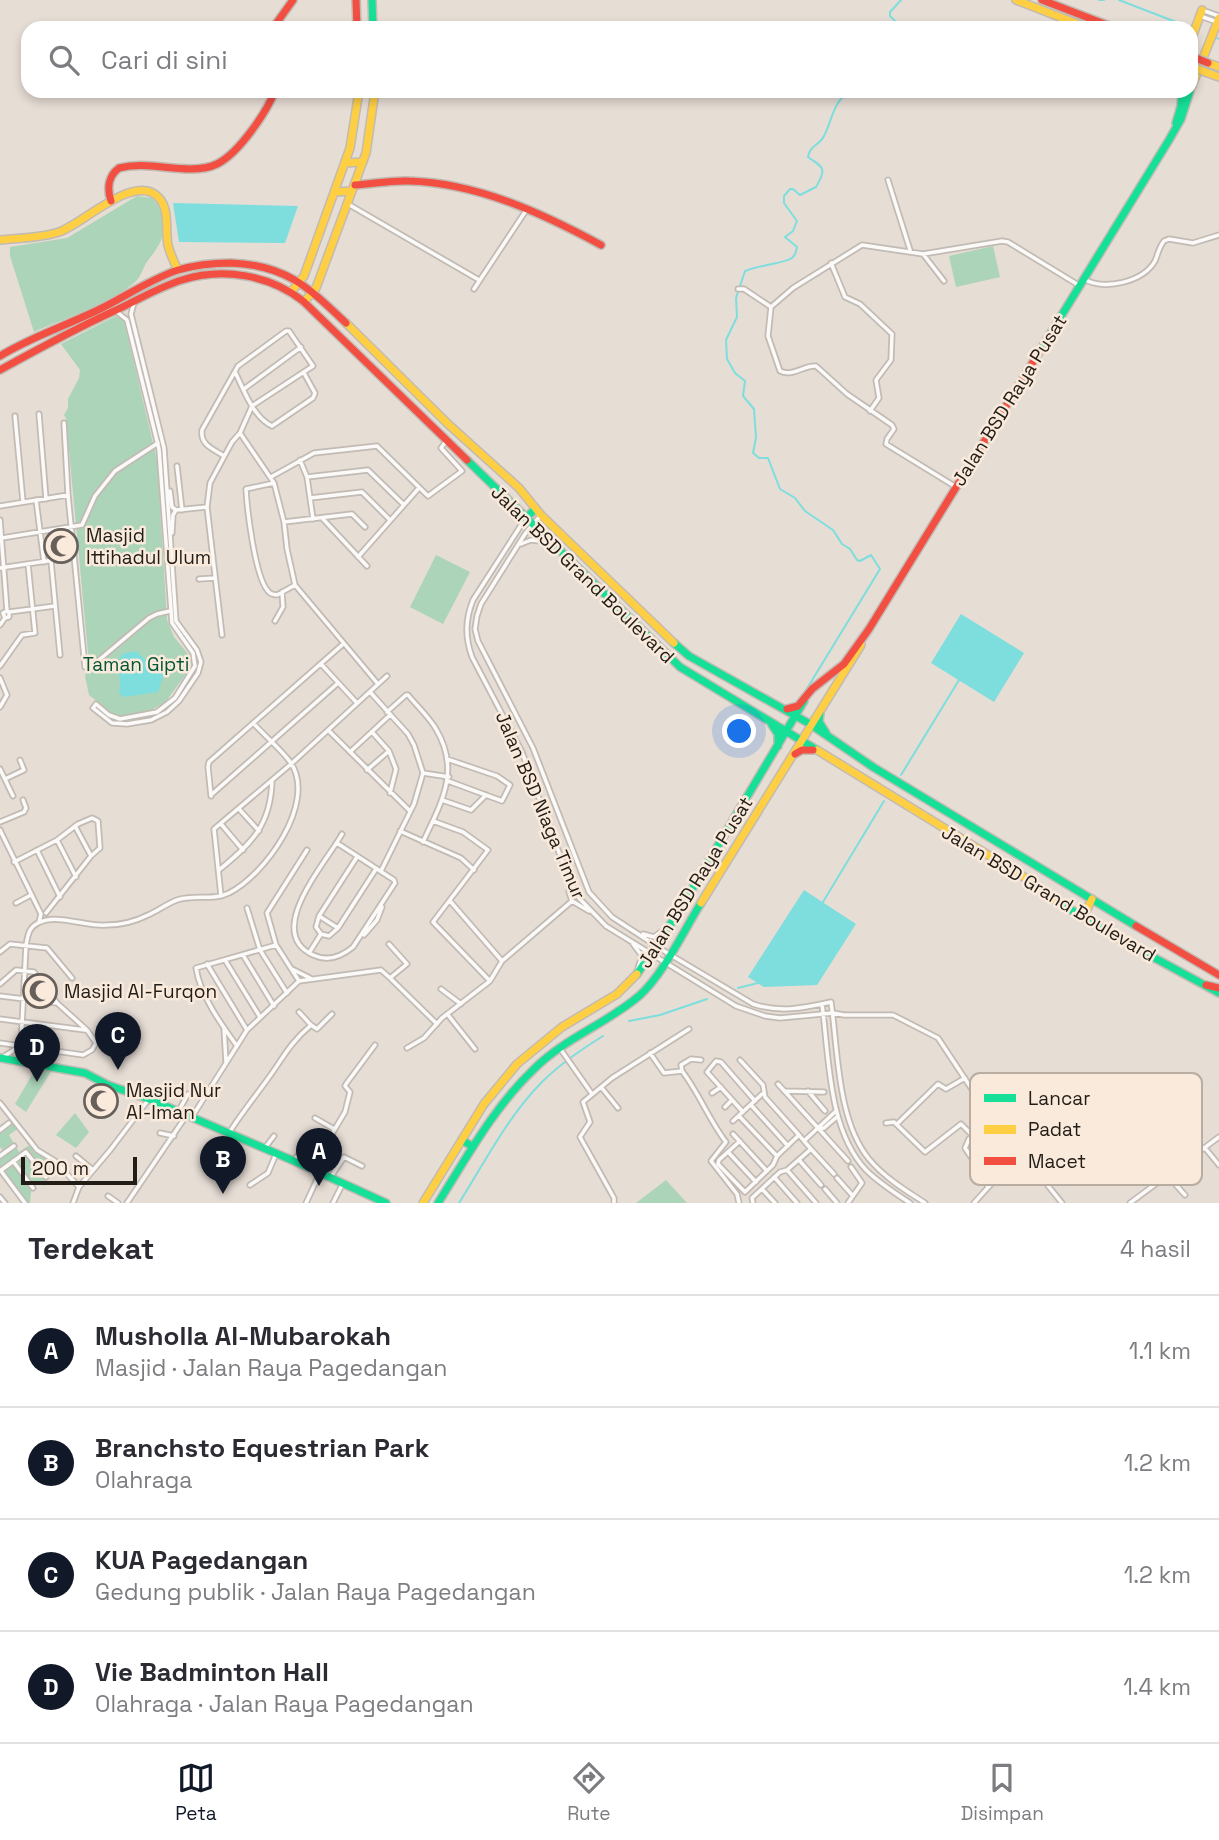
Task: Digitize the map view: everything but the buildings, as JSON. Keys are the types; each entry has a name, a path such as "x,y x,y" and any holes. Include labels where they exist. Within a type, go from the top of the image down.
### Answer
{"main road":[{"path":"278,21 293,0"},
{"path":"356,0 357,21"},
{"path":"372,0 373,21"},
{"path":"1016,0 1070,21"},
{"path":"1042,0 1097,21"},
{"path":"1198,21 1201,13"},
{"path":"1198,70 1219,19"},
{"path":"1198,59 1219,67"},
{"path":"1198,69 1219,77"},
{"path":"111,201 110,181 112,173 118,168 207,167 224,160 266,110 272,98"},
{"path":"291,292 304,276 335,192 355,127 358,98"},
{"path":"304,302 316,288 363,162 371,130 374,98"},
{"path":"1170,141 1181,98"},
{"path":"1170,141 1187,98"},
{"name":"Jalan BSD Raya Pusat","path":"438,1203 473,1147 529,1072 587,1028 631,1003 651,984 1170,141"},
{"path":"345,163 363,162"},
{"path":"335,192 411,181 486,194 552,218 601,245"},
{"path":"0,240 61,231 131,191 150,190 159,196 162,203 168,225 169,248 178,270"},
{"name":"Jalan BSD Grand Boulevard","path":"0,356 28,339 98,310 178,270 217,262 246,263 275,270 299,282 313,292 519,488 541,515 690,656 810,724 873,767 1126,919 1144,933 1219,975"},
{"name":"Jalan BSD Grand Boulevard","path":"0,370 61,337 181,280 215,274 251,277 291,292 680,667 1024,877 1083,917 1195,982 1219,991"},
{"path":"525,519 535,509"},
{"path":"778,705 786,709 798,706 848,660 869,629"},
{"name":"Jalan BSD Raya Pusat","path":"421,1203 484,1104 517,1064 562,1027 617,994 633,979 676,916 787,733 807,695"},
{"path":"820,707 819,722 828,735"},
{"path":"769,722 776,731 778,747"},
{"path":"792,756 802,750 817,751"},
{"path":"1083,917 1092,899"},
{"path":"1,1058 85,1073 295,1161 386,1203"},
{"path":"462,1140 473,1147"}],"street":[{"path":"1201,13 1219,19"},
{"path":"888,180 910,250"},
{"path":"348,204 480,281"},
{"path":"474,289 527,208"},
{"path":"956,487 886,444 893,427 814,365 789,373 780,371 768,336 771,307 793,288 864,244 923,254 988,242 1008,242 1082,283 1103,285 1128,280 1150,266 1164,241 1169,239 1193,243 1219,235"},
{"path":"923,254 944,281"},
{"path":"831,264 845,297 860,304 892,334 891,360 876,380 879,398 870,411"},
{"path":"740,289 771,307"},
{"path":"117,312 127,320 157,430 164,448 171,535 173,611 173,627 193,653 195,662 193,671 171,703 149,715 120,719 109,715 96,704 93,709 106,720 127,724 159,716 174,707 198,673 200,656 177,624 173,611 157,430 131,314 134,303"},
{"path":"222,635 207,507 210,483 253,406 311,368 313,364 289,331 240,364 201,432 206,446 224,456"},
{"path":"244,389 301,347"},
{"path":"235,372 253,406 268,425 272,426 313,398 314,393 304,373"},
{"path":"39,414 46,499"},
{"path":"15,416 23,502"},
{"path":"65,423 68,495 87,668 149,618 173,611"},
{"path":"240,433 274,483 295,585 378,684"},
{"path":"271,477 314,453 377,446 428,496 459,475 461,468 442,449 446,441"},
{"path":"2,538 83,524 95,496 121,464 158,443"},
{"path":"300,460 307,477 313,519"},
{"path":"177,466 183,510"},
{"path":"307,477 368,470 404,505"},
{"path":"274,483 245,491 261,580 271,594 277,595 295,585"},
{"path":"167,486 172,507 176,510 207,507"},
{"path":"358,557 419,488"},
{"path":"310,498 362,492 390,520"},
{"path":"0,506 68,495"},
{"path":"36,500 44,562"},
{"path":"171,535 173,514 176,510"},
{"path":"284,522 352,514 365,527"},
{"name":"Jalan BSD Niaga Timur","path":"541,515 481,604 475,629 482,653 523,729 547,784 589,892 612,917 657,946 668,959"},
{"path":"322,518 367,566"},
{"name":"Jalan BSD Niaga Timur","path":"525,519 473,600 467,614 466,629 472,657 514,734 570,882 579,898 606,926 652,953 668,959"},
{"path":"0,520 1,568 9,617 0,625"},
{"path":"517,547 531,540 549,542"},
{"path":"1,568 74,557"},
{"path":"51,561 60,655"},
{"path":"0,666 22,635 35,633 28,564"},
{"path":"199,579 215,578"},
{"path":"275,621 283,607 282,593"},
{"path":"8,612 55,606"},
{"path":"338,683 211,796 209,762 343,644"},
{"path":"321,664 357,704"},
{"path":"222,896 214,829 291,764 387,676"},
{"path":"0,678 7,695 0,707"},
{"path":"357,856 319,916 316,927 321,934 330,936 338,928 379,870 410,811 423,773 408,734 370,692"},
{"path":"350,752 408,695 436,729 447,759 448,779 442,800 423,842"},
{"path":"39,922 55,920 107,925 141,919 180,899 222,896 256,873 273,855 283,838 296,803 296,776 291,764 254,724"},
{"path":"328,730 410,811"},
{"path":"372,732 389,751 397,772 390,793"},
{"path":"367,770 389,751"},
{"path":"423,773 448,779 502,801 509,783 497,776 447,759"},
{"path":"5,779 24,770 20,760"},
{"path":"0,769 13,796"},
{"path":"219,870 243,850 259,831 269,808 272,780"},
{"path":"536,787 547,784"},
{"path":"442,800 471,810 486,795"},
{"path":"0,822 24,812 26,808 23,800"},
{"path":"239,809 259,831"},
{"path":"14,862 57,840 75,826 90,819 98,821 101,845 39,922 29,930 22,1045 44,1066"},
{"path":"433,821 467,834 489,851 433,921 489,981"},
{"path":"221,824 243,850"},
{"path":"75,826 90,856"},
{"path":"0,830 32,895 44,914 55,920"},
{"path":"400,831 461,858 474,870"},
{"path":"337,843 395,881 369,932 337,957 325,959 309,953 296,940 294,918 342,834"},
{"path":"57,840 76,877"},
{"path":"37,850 60,897"},
{"path":"299,981 276,946 267,913 307,850"},
{"path":"570,882 572,901 592,913"},
{"path":"16,904 32,895"},
{"path":"450,901 502,961"},
{"path":"407,1048 424,1038 489,981 502,961 572,901"},
{"path":"247,908 260,950 287,993"},
{"path":"319,916 338,928"},
{"path":"637,933 659,935 676,916"},
{"path":"309,953 321,934"},
{"path":"629,940 642,956 633,979"},
{"path":"0,952 10,944 50,949 72,978"},
{"path":"389,944 407,964 390,978"},
{"path":"237,1046 224,1029 197,978 196,967 276,946"},
{"path":"243,955 274,1006"},
{"path":"668,959 753,1004 780,1010 831,1002 844,1101 854,1135 861,1149 882,1172 925,1203"},
{"path":"668,959 736,1006 750,1012 780,1018 833,1013 893,1015 940,1040 970,1085"},
{"path":"225,960 260,1017"},
{"path":"207,964 247,1030"},
{"path":"0,984 16,970 37,974 57,1003 87,1030 96,1043 92,1050 83,1055 0,1043"},
{"path":"292,970 312,979"},
{"path":"127,1203 186,1115 226,1064 247,1030 299,981 381,970 437,1024"},
{"path":"442,989 461,1004"},
{"path":"0,996 57,1003"},
{"path":"822,1004 838,1116 846,1140 864,1168 910,1203"},
{"path":"299,1012 317,1029 332,1014"},
{"path":"448,1015 475,1049"},
{"path":"0,1019 87,1030"},
{"path":"229,1133 285,1050 311,1025"},
{"path":"224,1029 226,1064"},
{"path":"614,1203 614,1198 580,1137 590,1122 582,1104 601,1087 689,1029"},
{"path":"1,1058 22,1045"},
{"path":"312,1169 348,1104 350,1092 346,1084 375,1045"},
{"path":"559,1047 593,1094"},
{"path":"650,1053 664,1073 682,1071"},
{"path":"701,1060 687,1061 681,1065 682,1071 726,1142 711,1161 737,1194 739,1203"},
{"path":"740,1060 763,1085 763,1093 853,1196"},
{"path":"743,1112 706,1070 719,1061 788,1146"},
{"path":"897,1124 938,1084 946,1089 965,1078"},
{"path":"778,1084 848,1161"},
{"path":"601,1087 618,1108"},
{"path":"712,1093 721,1087"},
{"path":"784,1091 824,1092"},
{"path":"808,1091 825,1111"},
{"path":"733,1121 763,1093"},
{"path":"186,1115 188,1094"},
{"path":"73,1203 79,1187 149,1099"},
{"path":"724,1107 733,1100"},
{"path":"0,1102 37,1150 53,1159 79,1187"},
{"path":"804,1141 837,1110"},
{"path":"739,1116 777,1156"},
{"path":"818,1129 824,1128 838,1116"},
{"path":"316,1118 334,1129"},
{"path":"886,1123 890,1121 897,1124 925,1152 961,1124 970,1133"},
{"path":"0,1130 9,1123"},
{"path":"160,1133 174,1136"},
{"path":"733,1134 767,1171"},
{"path":"740,1141 718,1164 742,1191 746,1191 799,1135"},
{"path":"264,1149 274,1136"},
{"path":"970,1137 965,1149 970,1156"},
{"path":"1202,1150 1219,1137"},
{"path":"1,1153 13,1146"},
{"path":"1205,1148 1219,1165"},
{"path":"295,1161 302,1149"},
{"path":"753,1203 752,1198 782,1170 787,1170 811,1149"},
{"path":"25,1203 0,1170 27,1152 46,1177"},
{"path":"728,1152 755,1182"},
{"path":"250,1185 268,1173 276,1154"},
{"path":"76,1156 93,1170"},
{"path":"330,1178 345,1157 362,1166"},
{"path":"799,1160 836,1203"},
{"path":"13,1161 33,1188"},
{"path":"848,1203 862,1182 851,1167"},
{"path":"787,1170 816,1203"},
{"path":"306,1203 320,1173"},
{"path":"775,1177 797,1203"},
{"path":"333,1203 343,1184"},
{"path":"1048,1185 1062,1203"},
{"path":"1130,1203 1154,1185"},
{"path":"1176,1185 1185,1195"},
{"path":"974,1203 988,1187"},
{"path":"762,1189 775,1203"},
{"path":"904,1199 908,1192"},
{"path":"108,1196 118,1203"},
{"path":"0,1197 5,1203"}],"green space":[{"path":"137,196 152,198 159,206 163,214 164,229 163,237 137,280 100,304 34,332 10,256 10,247 67,238"},
{"path":"993,246 1000,277 956,287 949,256"},
{"name":"Taman Gipti","path":"116,316 124,321 157,460 167,620 174,637 191,661 189,670 164,704 148,711 119,716 89,695 85,676 89,663 64,415 80,370 61,344"},
{"path":"436,555 470,572 443,624 410,607"},
{"path":"36,1068 52,1070 26,1112 15,1104"},
{"path":"75,1113 89,1132 76,1148 56,1135"},
{"path":"8,1120 19,1128 9,1135 19,1152 31,1144 34,1152 48,1159 43,1166 50,1173 44,1186 38,1183 31,1192 30,1203 27,1203 4,1170 14,1164 33,1189 34,1186 17,1162 26,1154 45,1178 47,1176 26,1150 0,1168 0,1158 15,1147 3,1150 0,1147 0,1132 8,1122 0,1126"},
{"path":"666,1180 687,1203 636,1203"}],"water":[{"path":"173,203 298,206 285,243 179,242"},
{"path":"961,614 1024,653 994,702 931,663"},
{"path":"136,651 164,673 158,692 124,697 119,693 120,659 122,654"},
{"path":"804,890 856,924 817,985 764,987 748,977"}],"waterway":[{"path":"895,21 890,12 901,0"},
{"path":"1099,0 1104,0"},
{"path":"1119,0 1173,21"},
{"path":"800,700 880,569 871,555 857,560 833,530 805,511 795,498 780,489 768,458 759,458 753,453 756,438 754,409 743,396 745,381 735,373 727,359 726,340 737,317 736,298 745,271 788,260 795,254 797,247 785,237 793,231 797,221 784,203 784,196 790,189 800,195 816,187 822,175 822,168 808,157 809,153 824,136 842,98"},
{"path":"901,775 959,680"},
{"path":"823,902 884,801"},
{"path":"738,988 758,983"},
{"path":"629,1021 660,1015 707,999"},
{"path":"459,1203 518,1109 530,1095 549,1075 603,1036"}],"traffic: fast":[{"path":"372,0 373,21"},
{"path":"1176,123 1182,98"},
{"path":"1041,349 1169,140 1181,119 1188,98"},
{"path":"467,460 680,667 817,750"},
{"path":"525,519 535,509"},
{"path":"674,643 689,656 810,724 873,767 1136,926"},
{"path":"637,974 676,916 804,701"},
{"path":"820,712 819,722 826,733"},
{"path":"772,725 778,734 778,746"},
{"path":"1058,902 1219,993"},
{"path":"438,1203 482,1133 520,1084 559,1048 639,996 665,964 701,903"},
{"path":"0,1058 85,1073 386,1203"},
{"path":"462,1140 473,1147"}],"traffic: slow":[{"path":"1016,0 1070,21"},
{"path":"1198,21 1202,10"},
{"path":"1198,70 1219,18"},
{"path":"1208,63 1219,67"},
{"path":"1198,69 1205,72"},
{"path":"1205,72 1219,77"},
{"path":"291,292 304,276 350,148 358,98"},
{"path":"304,302 316,288 366,153 374,98"},
{"path":"345,163 363,162"},
{"path":"0,240 59,232 124,195 149,191 159,198 165,208 168,245 178,270"},
{"path":"335,192 352,191"},
{"path":"346,323 448,424 519,488 541,515 674,643"},
{"path":"701,903 861,645"},
{"path":"817,750 1024,877 1058,902"},
{"path":"1083,917 1092,899"},
{"path":"423,1203 484,1104 517,1064 562,1027 617,994 637,974"}],"traffic: jam":[{"path":"278,21 293,0"},
{"path":"356,0 357,21"},
{"path":"1042,0 1097,21"},
{"path":"1198,59 1208,63"},
{"path":"111,201 109,183 119,168 200,168 225,159 251,132 271,98"},
{"path":"355,185 402,181 459,187 532,211 601,245"},
{"path":"0,356 169,273 211,264 250,265 282,273 320,299 346,323"},
{"path":"0,370 173,283 214,274 246,276 276,285 303,301 467,460"},
{"path":"787,709 798,706 812,689 844,664 869,629 1041,349"},
{"path":"795,754 802,750 813,750"},
{"path":"1136,926 1219,975"},
{"path":"1206,985 1219,988"}],"place":[{"name":"Masjid Ittihadul Ulum","path":"61,546"},
{"name":"Masjid Al-Furqon","path":"40,991"},
{"name":"KUA Pagedangan","path":"118,1070"},
{"name":"Vie Badminton Hall","path":"37,1082"},
{"name":"Masjid Nur Al-Iman","path":"101,1101"},
{"name":"Musholla Al-Mubarokah","path":"319,1186"},
{"name":"Branchsto Equestrian Park","path":"223,1194"}]}
